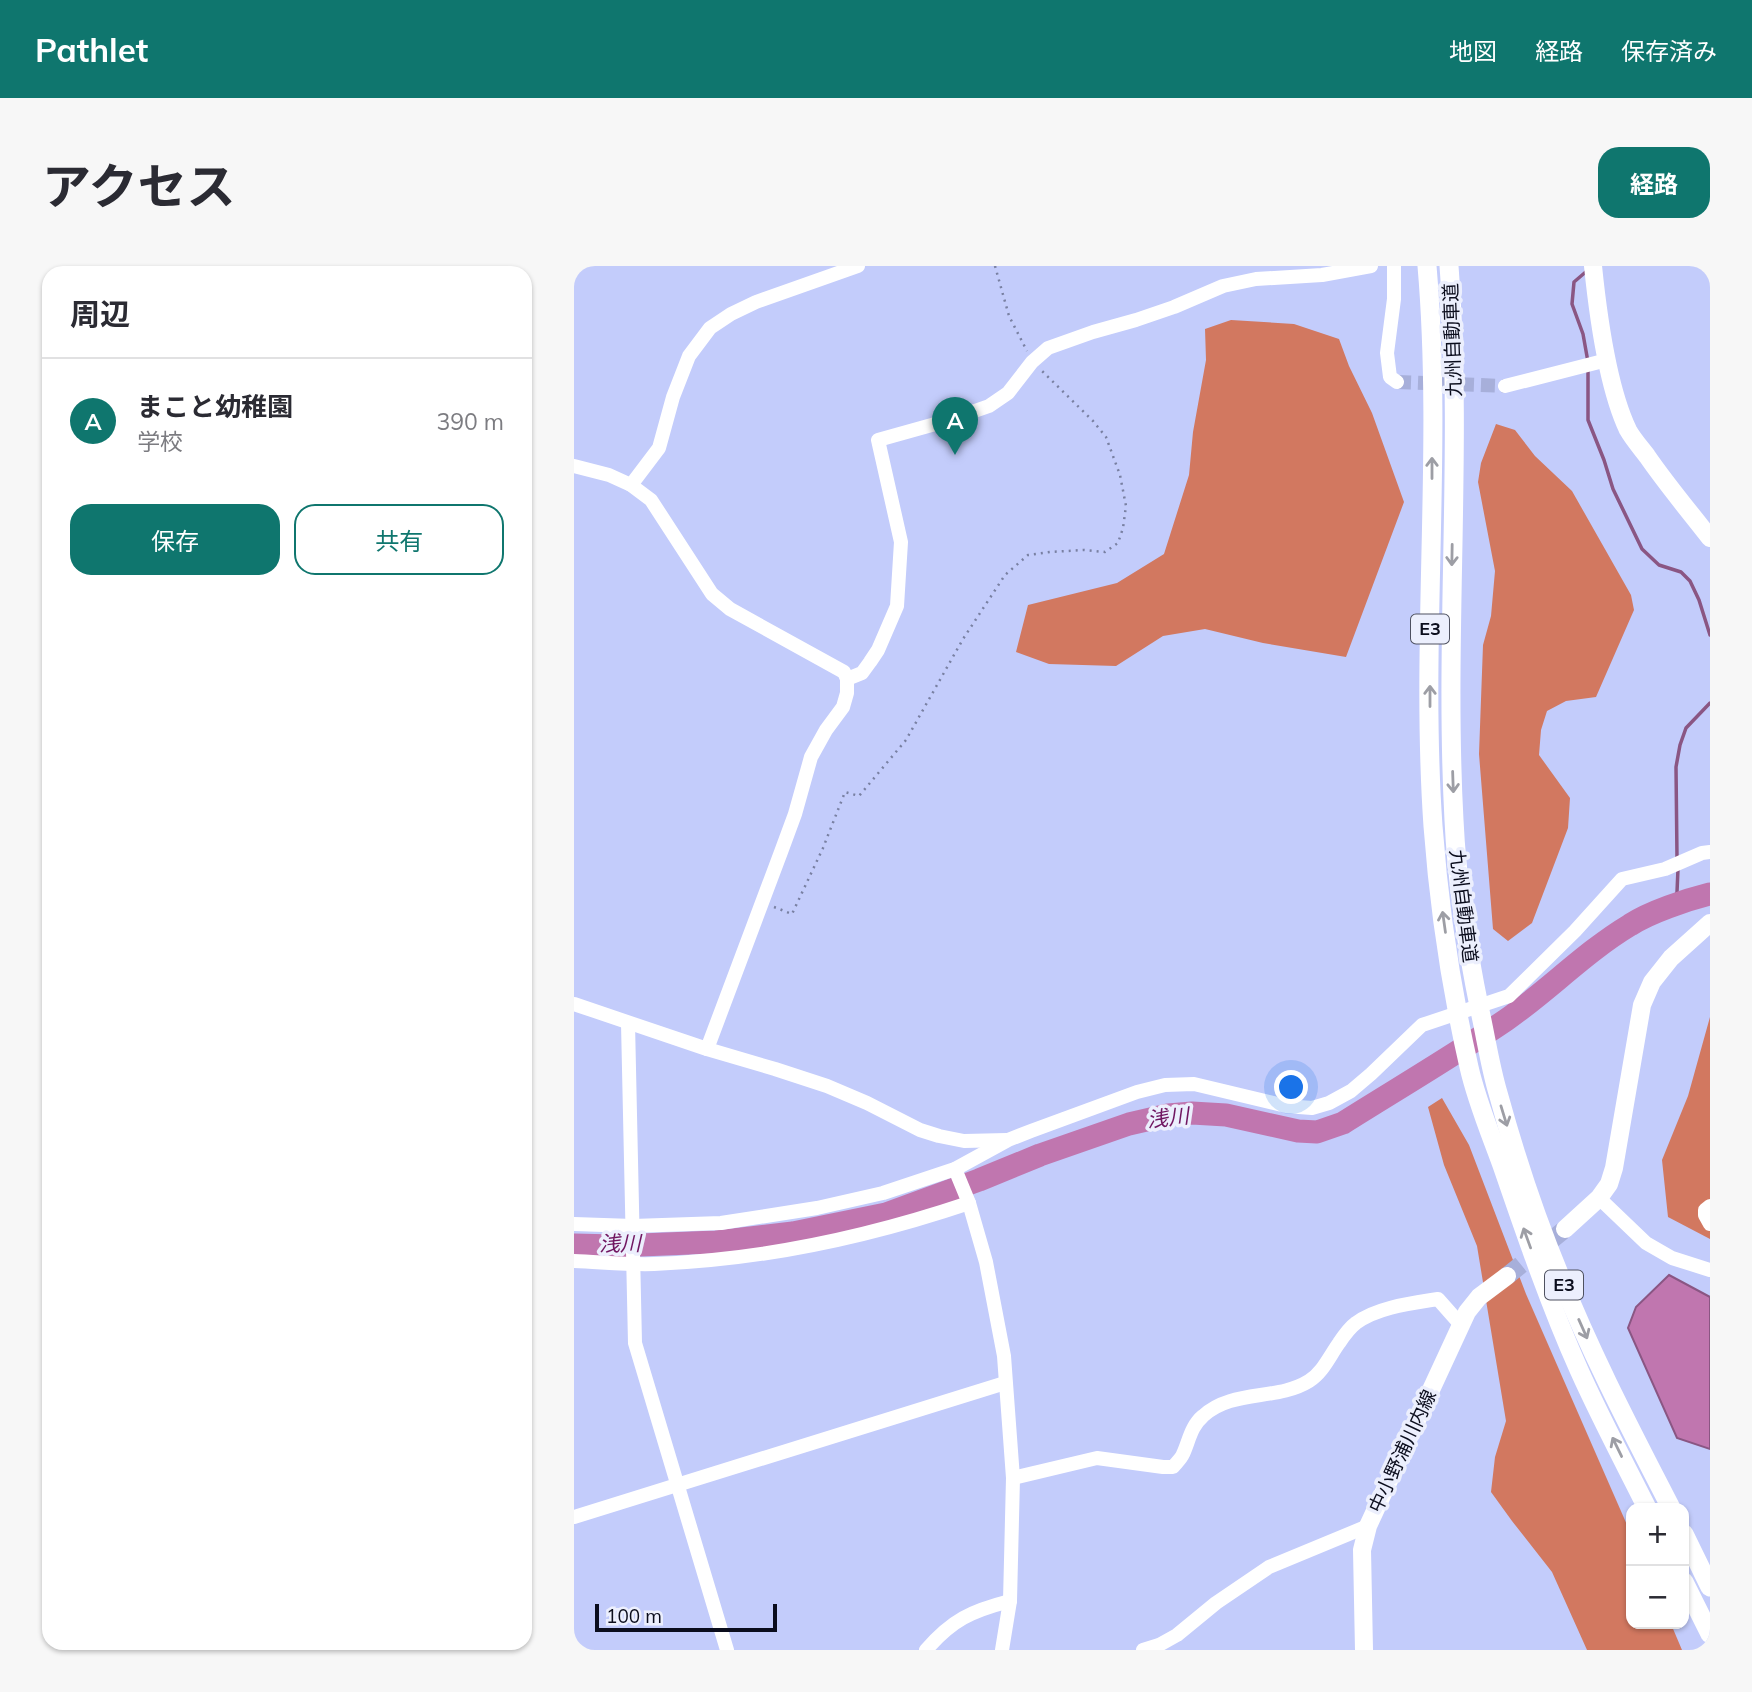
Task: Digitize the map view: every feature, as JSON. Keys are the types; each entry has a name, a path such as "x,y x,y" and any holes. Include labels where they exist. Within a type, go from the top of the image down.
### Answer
{"highway":[{"name":"九州自動車道","path":"1427,266 1432,341 1430,745 1433,825 1454,990 1470,1070 1542,1280 1579,1371 1645,1503"},
{"name":"九州自動車道","path":"1449,266 1454,400 1451,744 1457,850 1468,947 1497,1090 1526,1188 1560,1277 1599,1365 1668,1503"},
{"path":"1689,1544 1710,1587"},
{"path":"1689,1591 1710,1634"}],"main road":[{"path":"1593,266 1607,360 1629,430 1664,481 1710,538"},
{"path":"1565,1229 1599,1198 1609,1184 1642,1005 1652,982 1671,958 1710,923"},
{"name":"中小野浦川内線","path":"1364,1650 1362,1550 1367,1526 1467,1312 1479,1297 1507,1276"}],"street":[{"path":"631,485 659,448 673,397 689,356 710,328 756,302 858,266"},
{"path":"847,680 862,673 870,662 897,606 901,542 878,440 989,406 1008,393 1032,362 1048,348 1149,316 1223,286 1256,279 1322,275 1371,266"},
{"path":"1394,266 1394,299 1387,353 1390,377 1397,382"},
{"path":"1505,386 1607,360"},
{"path":"574,466 609,475 631,485 650,500 712,594 730,609 844,672 847,680 847,693 842,707 811,757 795,814 707,1049"},
{"path":"574,1224 633,1230 721,1223 817,1208 883,1193 956,1173 1008,1140 1137,1092 1165,1085 1194,1084 1286,1106 1312,1108 1329,1103 1351,1091 1422,1025 1509,996 1622,879 1665,869 1710,852"},
{"path":"574,1004 827,1086 920,1130 939,1136 964,1141 1008,1140"},
{"path":"628,1023 635,1343 727,1650"},
{"path":"956,1173 968,1200 986,1262 1004,1356 1013,1478 1010,1601 1002,1650"},
{"path":"1599,1198 1646,1243 1672,1258 1710,1270"},
{"path":"574,1261 727,1258 798,1248 896,1226 968,1200"},
{"path":"1710,1206 1704,1215 1710,1224"},
{"path":"1013,1478 1097,1458 1173,1467 1182,1456 1200,1418 1215,1406 1303,1385 1319,1374 1353,1324 1369,1315 1407,1304 1438,1299 1461,1325"},
{"path":"574,1517 1005,1383"},
{"path":"1143,1650 1177,1635 1216,1603 1269,1567 1367,1526"},
{"path":"926,1650 942,1631 957,1621 987,1607 1010,1601"}],"path":[{"path":"761,902 792,914 823,848 845,792 859,796 906,740 962,639 1005,575 1028,555 1084,550 1105,552 1118,542 1126,506 1120,475 1106,437 1032,362 1009,316 995,266"}],"shaded area":[{"path":"1231,320 1294,324 1339,339 1372,413 1404,502 1346,657 1263,643 1205,629 1163,636 1116,666 1049,664 1016,652 1028,605 1117,583 1164,554 1189,475 1193,432 1206,360 1205,329"},
{"path":"1496,424 1515,430 1535,456 1572,491 1631,595 1634,610 1596,697 1566,701 1547,711 1541,730 1539,755 1570,798 1568,828 1532,923 1508,941 1493,929 1479,754 1483,645 1491,616 1495,571 1478,482 1481,463"},
{"path":"1710,1017 1710,1239 1668,1217 1662,1160 1688,1096"},
{"path":"1442,1098 1469,1145 1526,1294 1626,1523 1626,1629 1673,1629 1682,1650 1587,1650 1552,1572 1491,1492 1495,1457 1506,1421 1477,1246 1444,1165 1428,1107"},
{"path":"1669,1275 1710,1297 1710,1449 1677,1438 1628,1328 1636,1307"}],"waterway":[{"path":"1588,270 1574,282 1572,304 1583,334 1588,362"},
{"path":"1588,370 1588,420 1613,489 1642,549 1659,565 1681,572 1690,581 1710,635"},
{"path":"1677,858 1676,767 1680,745 1686,728 1710,703"},
{"path":"1672,906 1677,892 1678,869"},
{"name":"浅川","path":"574,1245 716,1242 793,1233 886,1214 1040,1155 1129,1124 1168,1115 1226,1115 1298,1131 1317,1132 1343,1123 1486,1033 1630,925 1668,907 1710,894"}],"tunnel":[{"path":"1397,382 1505,386"},
{"path":"1507,1276 1565,1229"}],"place":[{"name":"まこと幼稚園","path":"955,455"}]}
